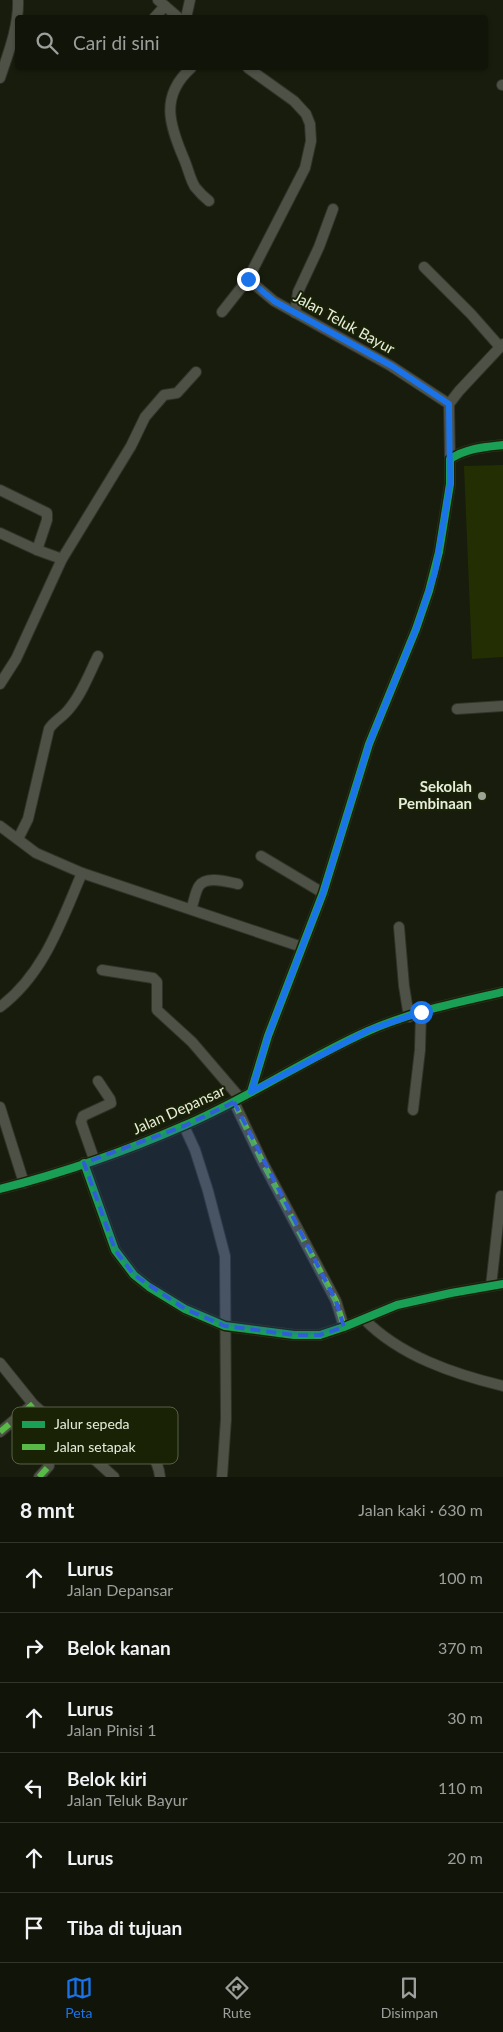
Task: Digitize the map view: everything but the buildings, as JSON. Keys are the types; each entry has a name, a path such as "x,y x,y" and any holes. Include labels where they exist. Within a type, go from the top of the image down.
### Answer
{"street":[{"path":"17,15 18,0"},
{"path":"187,15 190,0"},
{"path":"155,15 161,3 175,15"},
{"path":"0,78 15,27"},
{"path":"189,70 181,77 174,88 170,110 171,123 195,187 209,201"},
{"path":"222,312 248,279 305,168 312,133 306,114 294,101 251,70"},
{"path":"295,313 298,292 319,247 333,209"},
{"path":"251,1092 268,1036 323,893 369,744 416,629 435,572 450,484 449,404 458,391 501,345 424,267"},
{"name":"Jalan Teluk Bayur","path":"248,279 274,301 392,366 449,404"},
{"path":"0,684 16,659 62,559 131,446 145,417 162,396 167,393 177,393 196,372"},
{"path":"450,459 460,452 503,445"},
{"path":"0,490 47,513 47,520 37,550"},
{"path":"0,533 62,559"},
{"path":"18,839 28,819 49,729 68,710 80,694 98,656"},
{"path":"457,709 503,706"},
{"path":"0,826 36,853 82,873 302,947"},
{"path":"261,856 323,893"},
{"path":"0,1007 28,982 49,948 82,873"},
{"path":"191,909 199,886 202,883 216,880 238,884"},
{"path":"399,926 404,986 409,1017"},
{"path":"102,970 153,978 157,982 156,1005 161,1015 192,1042 237,1100 263,1163 336,1301 344,1327"},
{"name":"Jalan Depansar","path":"0,1190 84,1163 184,1126 369,1030 421,1012 503,992"},
{"path":"413,1110 420,1050 421,1012"},
{"path":"94,1159 81,1122 83,1116 111,1103 110,1098 98,1081"},
{"path":"0,1107 24,1183"},
{"path":"184,1126 195,1150 208,1191 225,1256 226,1419 222,1477"},
{"path":"84,1163 115,1250 134,1275 149,1287 185,1309 225,1326 294,1335 320,1335 364,1320 398,1305 503,1284"},
{"path":"491,1286 501,1196"},
{"path":"364,1320 380,1335 435,1365 464,1376 503,1386"},
{"path":"0,1363 36,1407"},
{"path":"29,1407 33,1404"},
{"path":"0,1432 12,1422"},
{"path":"100,1464 114,1477"},
{"path":"154,1464 160,1477"},
{"path":"39,1477 49,1466"}],"highlighted area":[{"path":"234,1102 336,1301 344,1327 320,1335 294,1335 225,1326 185,1309 134,1275 115,1250 84,1163 184,1126"}],"green space":[{"path":"503,465 503,657 472,659 464,466"}],"marked path":[{"path":"234,1102 263,1163 336,1301 344,1327"},
{"path":"29,1407 33,1404"},
{"path":"0,1432 12,1422"},
{"path":"39,1477 49,1466"}],"cycle path":[{"path":"251,1092 268,1036 323,893 369,744 416,629 429,591 439,552 450,484 450,459 469,450 503,445"},
{"path":"0,1189 93,1161 183,1126 230,1104 345,1042 384,1024 435,1008 503,992"},
{"path":"84,1163 115,1250 134,1275 149,1287 185,1309 225,1326 294,1335 320,1335 397,1305 503,1284"}],"place":[{"name":"Sekolah Pembinaan","path":"482,796"}],"route":[{"path":"248,279 274,301 392,366 449,404 450,459 450,484 435,572 416,629 369,744 323,893 268,1036 251,1092 369,1030 421,1012"}]}
